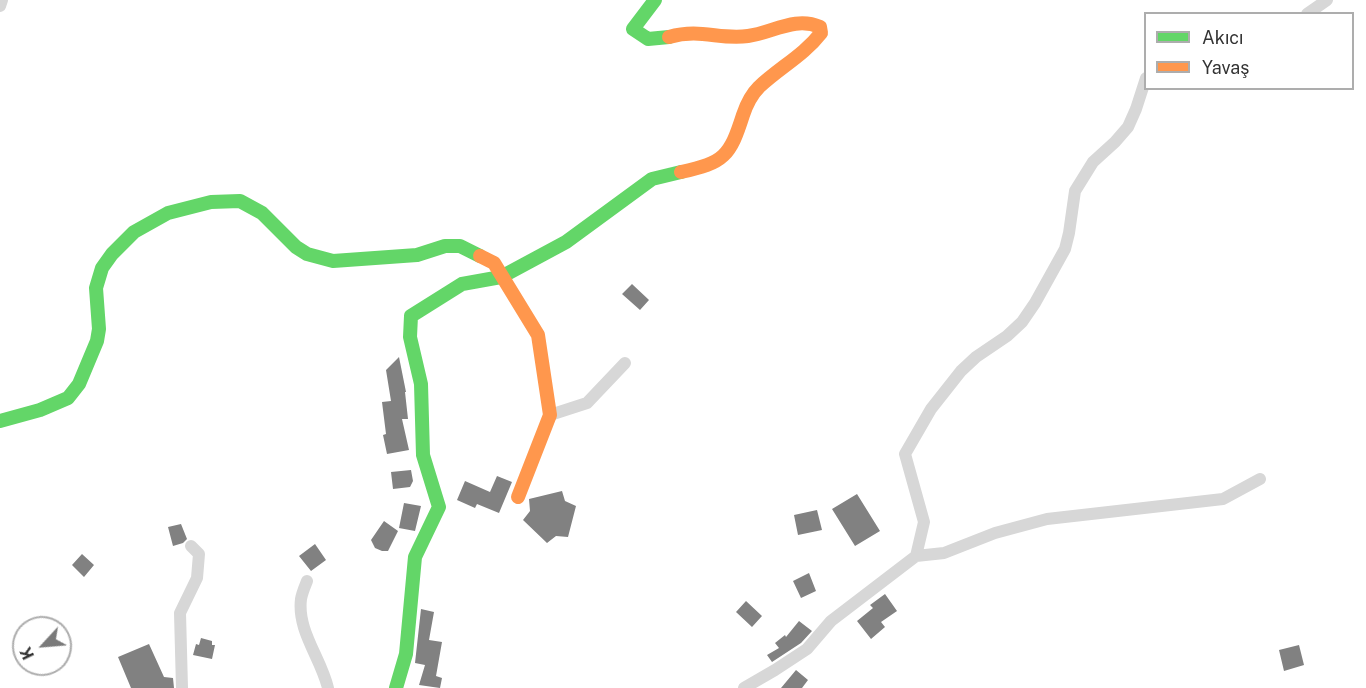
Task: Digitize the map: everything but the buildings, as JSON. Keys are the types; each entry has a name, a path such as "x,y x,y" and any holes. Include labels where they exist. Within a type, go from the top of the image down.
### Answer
{"street":[{"path":"0,6 2,0"},
{"path":"396,688 405,654 415,557 439,507 423,455 421,384 410,337 411,316 462,284 501,277 566,242 652,179 696,169 713,163 725,155 734,143 745,109 757,89 812,46 821,33 820,27 814,23 795,24 747,36 706,32 685,33 660,40 645,39 633,29 655,0"},
{"path":"1310,12 1327,0"},
{"path":"916,556 924,522 905,453 931,409 961,371 976,357 1007,336 1022,322 1035,303 1065,249 1070,233 1074,190 1093,162 1128,127 1144,84"},
{"path":"0,421 40,410 68,398 79,384 97,341 99,329 96,288 102,268 112,254 134,232 168,213 211,202 240,201 262,213 296,247 307,254 333,261 417,255 446,246 460,246 494,263 538,335 550,415 518,497"},
{"path":"550,415 586,403 625,363"},
{"path":"744,688 807,649 831,621 916,556 944,553 995,533 1047,519 1223,499 1260,478"},
{"path":"182,688 180,613 197,578 199,554 191,546"},
{"path":"306,581 301,599 302,621 325,676 327,688"}],"traffic: fast":[{"path":"655,0 633,29 648,39 669,37"},
{"path":"396,688 406,654 415,557 439,507 423,455 421,384 410,337 411,316 462,284 501,277 566,242 652,179 681,172"},
{"path":"0,421 40,410 68,398 79,384 97,341 99,329 96,288 102,268 112,254 134,232 168,213 211,202 240,201 262,213 296,247 307,254 333,261 417,255 445,246 460,246 480,256"}],"traffic: slow":[{"path":"669,37 691,34 748,36 802,23 820,27 821,33 807,48 756,90 746,108 734,140 723,156 707,165 681,172"},
{"path":"480,256 494,263 538,335 550,415 518,497"}]}
